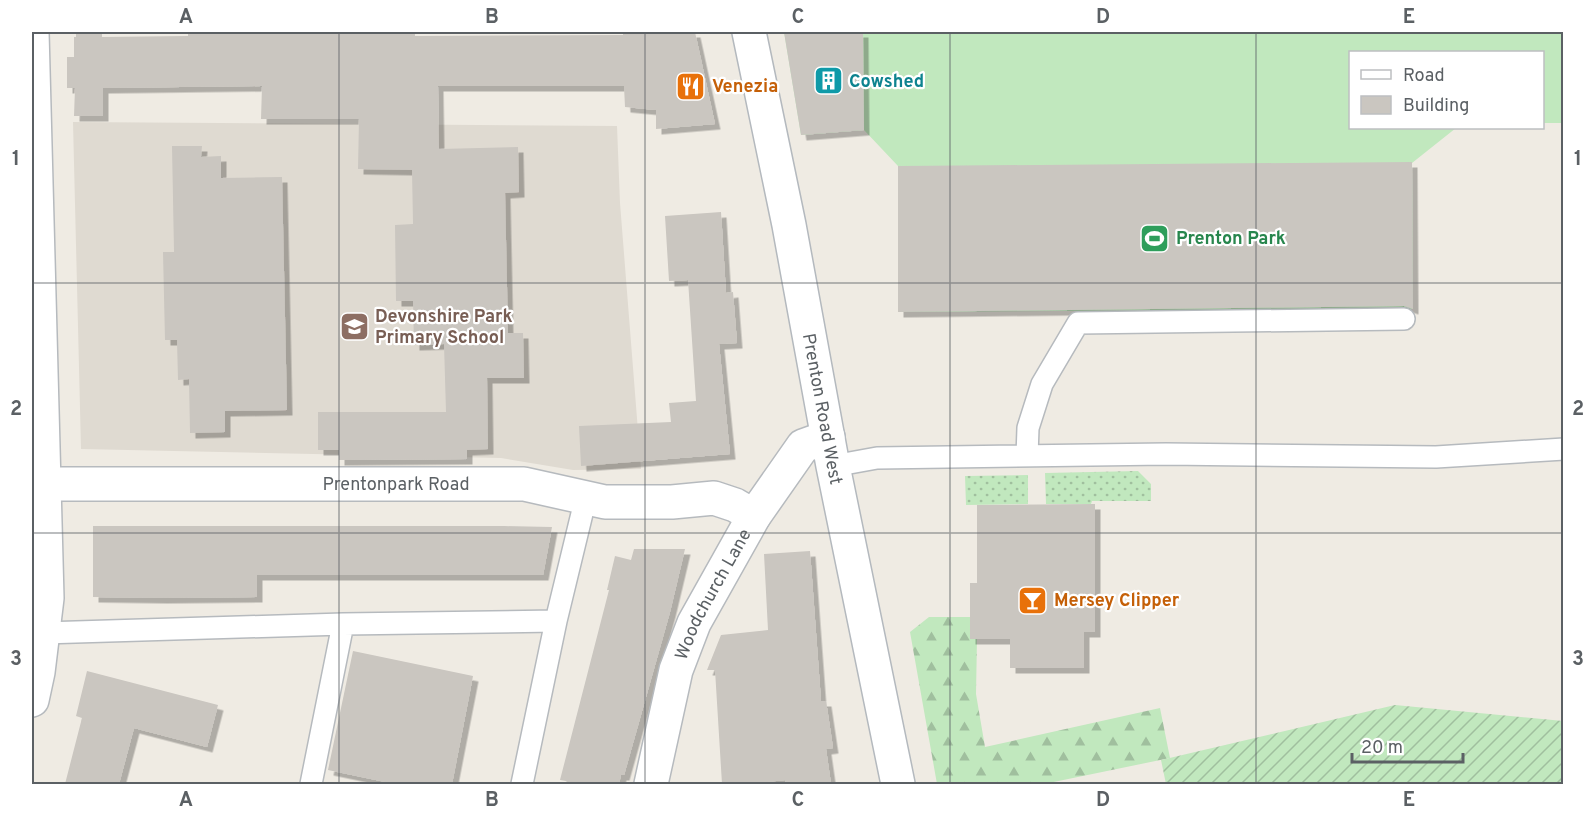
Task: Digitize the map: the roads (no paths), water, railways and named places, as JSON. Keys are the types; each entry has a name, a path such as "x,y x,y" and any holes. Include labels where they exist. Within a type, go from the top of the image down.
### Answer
{"street":[{"path":"32,32 39,599 43,633 32,700"},
{"name":"Prenton Road West","path":"749,32 789,225 830,452 897,784"},
{"name":"Woodchurch Lane","path":"651,784 676,670 694,623 754,516 803,446 830,452"},
{"name":"Prentonpark Road","path":"38,484 524,484 605,502 672,502 714,498 735,505 754,516"}],"lane":[{"path":"1027,456 1028,428 1042,384 1078,323 1404,319"},
{"path":"830,452 877,458 1166,454 1436,457 1563,450"},
{"path":"522,784 556,621 586,497"},
{"path":"43,633 344,624 556,621"},
{"path":"310,784 344,624"}],"place":[{"name":"Cowshed","path":"828,81"},
{"name":"Venezia","path":"691,86"},
{"name":"Prenton Park","path":"1155,238"},
{"name":"Devonshire Park Primary School","path":"354,326"},
{"name":"Mersey Clipper","path":"1033,600"}]}
